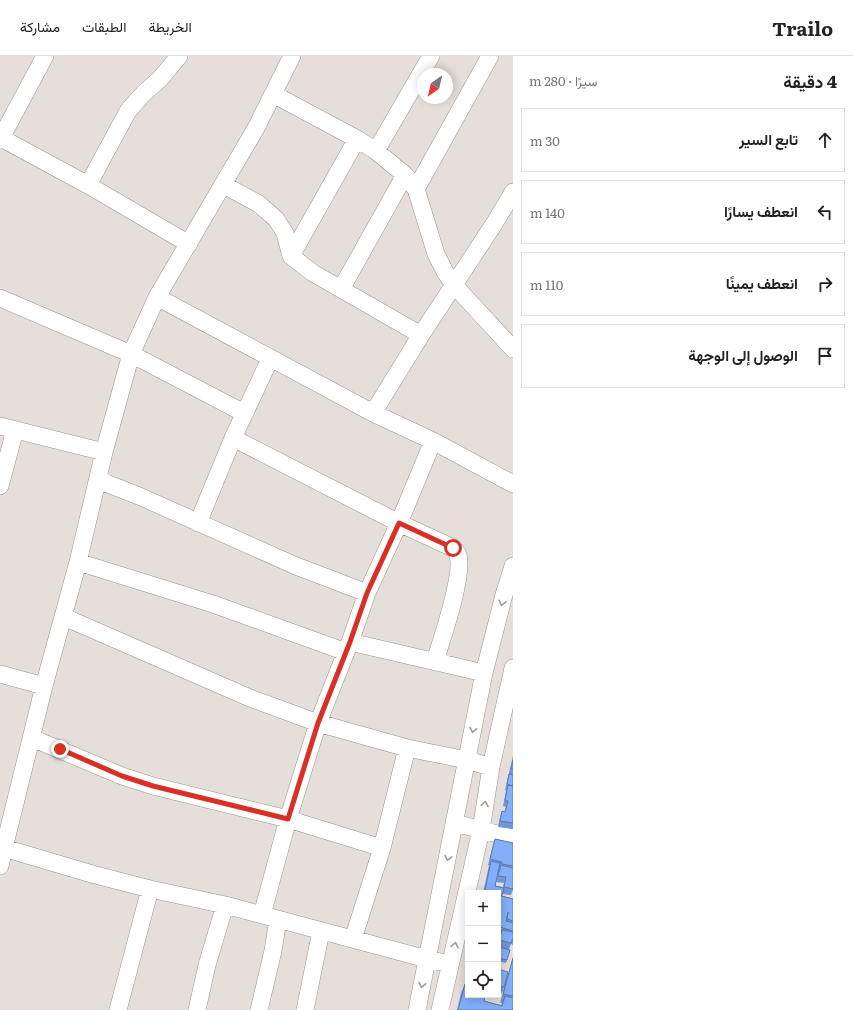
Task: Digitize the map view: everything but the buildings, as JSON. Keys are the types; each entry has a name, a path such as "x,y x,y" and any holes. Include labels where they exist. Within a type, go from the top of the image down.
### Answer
{"street":[{"path":"45,56 0,139 88,185 189,244"},
{"path":"88,185 128,111 144,92 160,79 179,56"},
{"path":"0,866 2,848 32,738 44,686 64,617 104,452 131,354 157,297 256,128 292,56"},
{"path":"376,151 432,56"},
{"path":"416,189 490,56"},
{"path":"273,94 357,139 376,151 404,175 416,189 436,254 445,272 454,285 513,349"},
{"path":"291,256 357,139"},
{"path":"341,289 404,175"},
{"path":"224,185 259,204 276,219 286,233 291,256 313,273 421,335"},
{"path":"373,414 421,335 490,230 513,192"},
{"path":"157,297 373,414 433,441 513,484"},
{"path":"0,298 131,354 244,413"},
{"path":"198,523 233,438 270,359"},
{"path":"0,486 8,428 104,452"},
{"path":"233,438 399,523 453,548 458,552 458,578 436,662"},
{"path":"259,1010 273,951 270,917 288,819 318,723 348,647 367,593 399,523 433,441"},
{"path":"98,480 139,496 296,566 367,593"},
{"path":"78,562 348,647 436,662 484,674"},
{"path":"417,1010 484,674 513,566"},
{"path":"64,617 244,696 318,723 407,748 467,760 491,767"},
{"path":"440,1010 481,830 491,767 513,668"},
{"path":"0,674 44,686"},
{"path":"32,738 122,776 153,786 288,819 382,848"},
{"path":"353,940 382,848 407,748"},
{"path":"455,823 513,838"},
{"path":"2,848 92,874 150,889 225,905 353,940 450,964"},
{"path":"118,1010 150,889"},
{"path":"196,1010 207,965 225,905"},
{"path":"305,1010 322,931"}],"route":[{"path":"60,749 122,776 153,786 288,819 318,723 350,642 367,593 399,523 453,548"}]}
